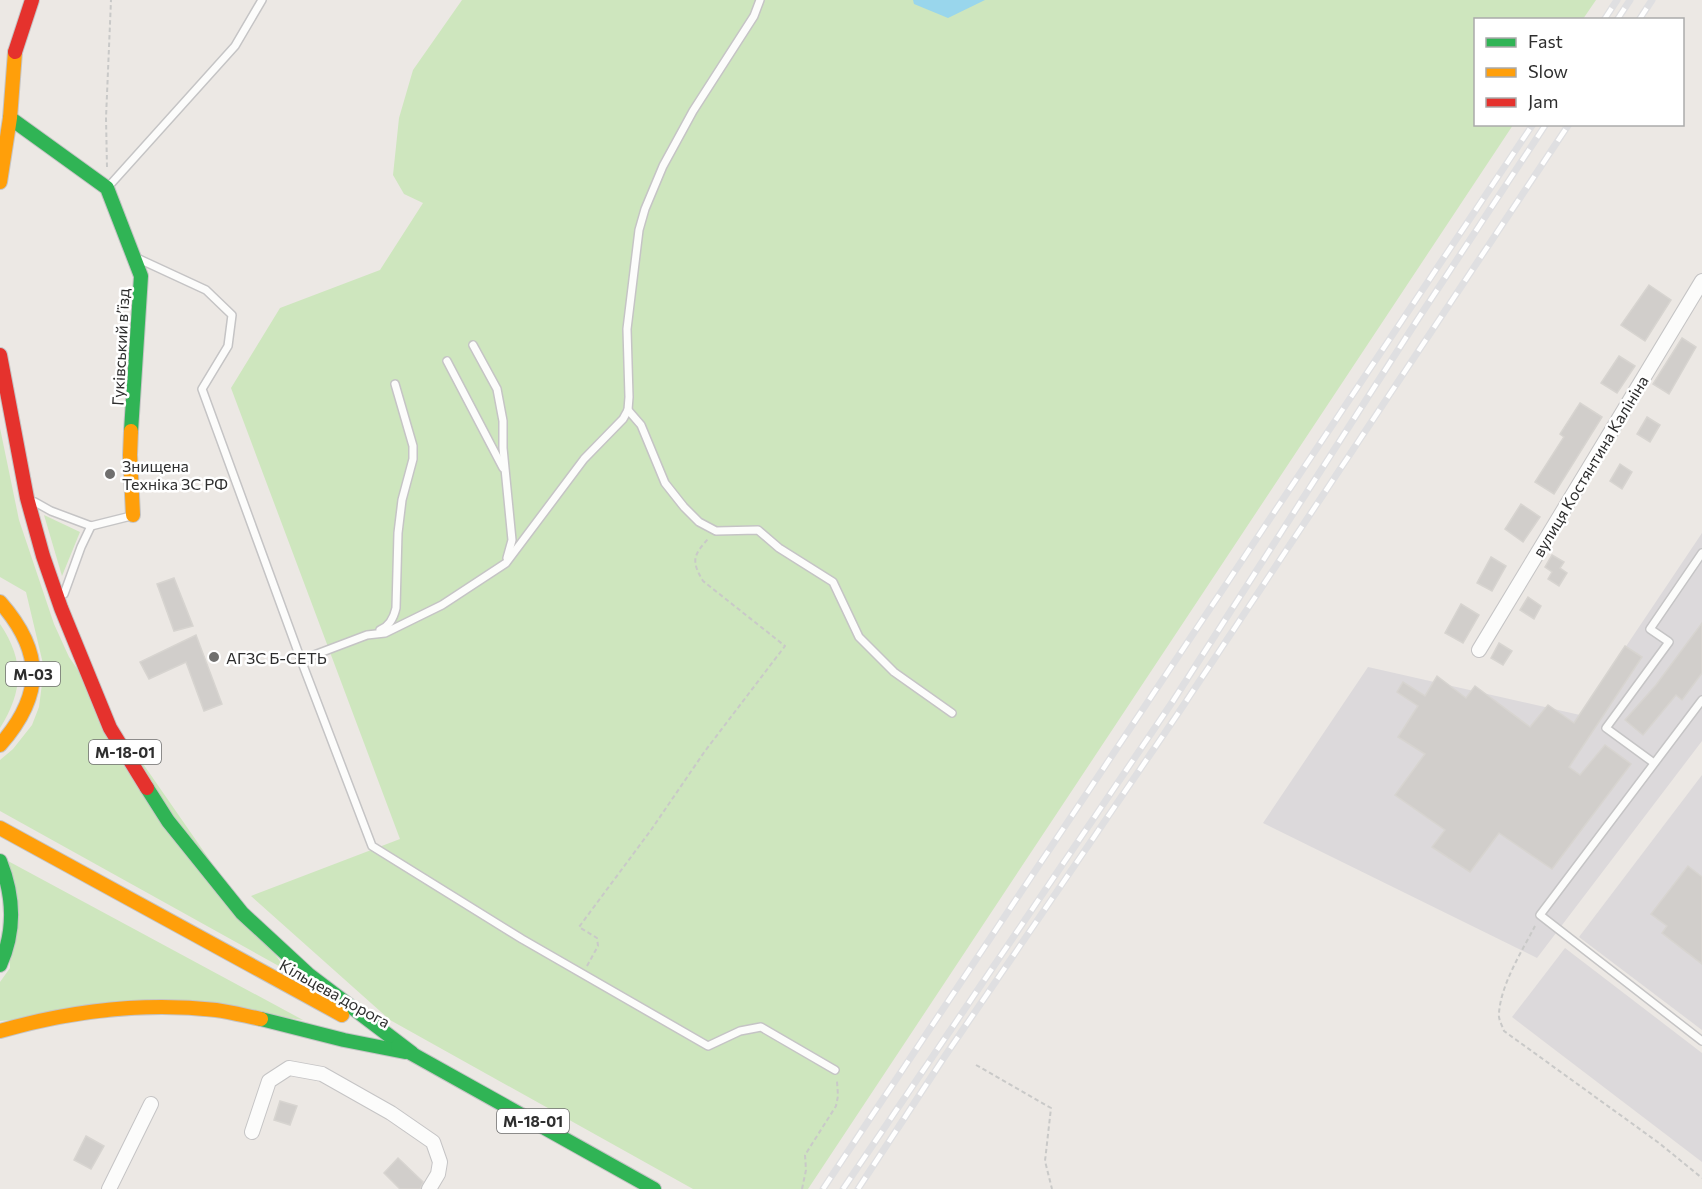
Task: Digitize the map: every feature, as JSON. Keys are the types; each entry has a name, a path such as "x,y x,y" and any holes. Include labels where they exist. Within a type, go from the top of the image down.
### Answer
{"main road":[{"path":"1,100 32,0"},
{"path":"0,76 15,52"},
{"path":"0,182 10,118 15,52"},
{"path":"10,118 107,188"},
{"name":"Гуківський в’їзд","path":"107,188 141,276 130,455 134,515"},
{"name":"М-18-01","path":"0,355 27,498 43,556 61,608 110,728 168,821 242,913 309,974 411,1053"},
{"name":"М-03","path":"0,602 13,614 26,636 33,660 33,686 27,710 14,732 0,745"},
{"name":"Кільцева дорога","path":"0,828 654,1189"},
{"path":"0,861 7,876 12,902 12,929 5,956 0,965"},
{"name":"М-18-01","path":"0,1032 42,1019 99,1010 156,1008 216,1010 411,1053"}],"street":[{"name":"вулиця Костянтина Калініна","path":"1479,650 1702,281"},
{"path":"252,1132 269,1081 289,1068 322,1074 391,1113 433,1142 440,1162 438,1174 429,1189"},
{"path":"109,1189 151,1104"}],"lane":[{"path":"107,188 235,46 262,0"},
{"path":"367,635 385,633 442,605 506,563 578,466 623,419 628,410 629,397 627,329 639,230 645,209 663,166 693,111 754,16 760,0"},
{"path":"135,257 206,290 232,315 228,346 202,389 372,846 522,939 708,1046 740,1031 761,1027 835,1070"},
{"path":"473,345 497,389 503,421 505,472 512,540 506,563"},
{"path":"447,361 505,472"},
{"path":"301,660 386,627 394,617 398,533 402,500 413,459 413,446 396,384"},
{"path":"628,410 641,425 666,483 699,522 716,531 758,530 779,548 833,582 860,638 894,672 952,713"},
{"path":"27,498 51,511 91,526 134,515"},
{"path":"61,608 73,566 91,526"},
{"path":"1654,764 1606,728 1669,642 1650,629 1702,553"},
{"path":"1702,700 1540,915 1702,1041"}],"path":[{"path":"107,188 106,118 111,0"},
{"path":"583,973 598,946 597,938 579,927 651,830 705,751 785,646 703,581 694,567 696,552 716,531"},
{"path":"1540,915 1515,964 1502,999 1498,1015 1504,1031 1659,1143 1702,1178"},
{"path":"976,1065 1051,1108 1045,1161 1052,1189"},
{"path":"802,1189 806,1170 805,1155 836,1106 838,1096 835,1070"}],"shaded area":[{"path":"1702,533 1702,741 1537,958 1263,823 1368,667 1580,715"},
{"path":"1702,775 1702,1030 1579,937"},
{"path":"1565,948 1702,1053 1702,1162 1512,1017"}],"green space":[{"path":"462,0 1596,0 1584,18 1474,18 1474,126 1512,126 808,1189 693,1189 390,1020 251,896 400,839 231,388 280,308 380,270 423,203 404,194 393,175 399,118 413,70"},
{"path":"0,428 19,520 54,624 69,657 286,970 0,811 0,760 13,749 32,725 39,707 44,668 26,592 0,577"},
{"path":"44,515 80,532 62,576"},
{"path":"0,624 14,651 18,676 13,701 0,728"},
{"path":"8,861 303,1020 190,1004 0,1021 0,982 10,968"}],"water":[{"path":"913,0 985,0 948,18 914,4"}],"building":[{"path":"1649,285 1671,300 1645,341 1621,325"},
{"path":"1682,338 1696,347 1669,394 1653,384"},
{"path":"1619,356 1635,366 1617,393 1601,383"},
{"path":"1580,403 1602,417 1554,494 1535,482 1564,437 1560,434"},
{"path":"1647,417 1660,425 1650,442 1637,434"},
{"path":"1620,464 1632,472 1622,489 1610,481"},
{"path":"1521,504 1540,517 1523,542 1505,529"},
{"path":"1552,555 1564,562 1560,568 1567,573 1559,586 1548,579 1552,572 1545,567"},
{"path":"1491,557 1506,566 1492,591 1477,583"},
{"path":"174,578 193,626 174,631 157,584"},
{"path":"1528,597 1541,606 1534,619 1520,610"},
{"path":"1461,604 1479,615 1463,643 1445,633"},
{"path":"1702,623 1702,673 1682,700 1676,695 1643,735 1625,720 1656,685"},
{"path":"196,635 222,704 204,711 186,662 149,679 140,662"},
{"path":"1499,643 1512,651 1503,665 1491,658"},
{"path":"1625,646 1642,657 1569,767 1580,775 1605,745 1631,764 1552,869 1499,833 1470,872 1432,847 1445,830 1395,795 1425,754 1398,737 1418,706 1397,692 1403,682 1425,696 1437,676 1466,698 1475,686 1530,727 1548,705 1574,723"},
{"path":"1688,866 1702,877 1702,964 1662,933 1667,926 1651,914"},
{"path":"280,1101 297,1106 290,1125 274,1120"},
{"path":"86,1136 104,1146 91,1169 74,1160"},
{"path":"398,1158 423,1182 420,1189 400,1189 384,1173"}],"railway":[{"path":"1605,18 1617,0"},
{"path":"1618,18 1630,0"},
{"path":"1640,18 1652,0"},
{"path":"823,1189 1532,126"},
{"path":"843,1189 1173,701 1545,126"},
{"path":"858,1189 945,1056 1177,715 1568,126"}],"traffic: fast":[{"path":"10,118 107,188 141,276 131,431"},
{"path":"147,788 168,821 242,913 308,974 412,1053"},
{"path":"0,861 8,887 11,913 9,939 0,965"},
{"path":"261,1019 344,1040 405,1052"},
{"path":"398,1046 654,1189"}],"traffic: slow":[{"path":"0,182 10,118 15,52"},
{"path":"131,431 133,515"},
{"path":"0,602 25,638 31,656 33,673 31,691 25,709 0,745"},
{"path":"0,828 342,1015"},
{"path":"0,1031 80,1013 134,1008 216,1010 261,1019"}],"traffic: jam":[{"path":"15,52 32,0"},
{"path":"0,355 27,498 43,556 61,608 110,728 147,788"}],"place":[{"name":"Знищена Техніка ЗС РФ","path":"110,474"},
{"name":"АГЗС Б-СЕТЬ","path":"214,657"}]}
